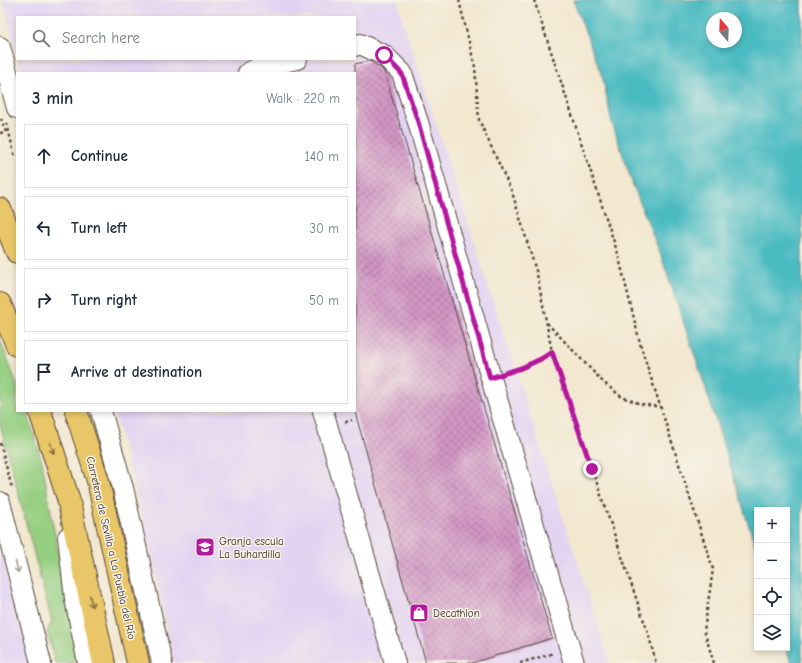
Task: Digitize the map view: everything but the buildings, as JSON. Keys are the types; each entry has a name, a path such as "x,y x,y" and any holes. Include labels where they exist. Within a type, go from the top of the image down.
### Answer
{"main road":[{"path":"0,209 16,249"},
{"path":"0,304 16,343"},
{"path":"40,412 68,498 104,663"},
{"name":"Carretera de Sevilla a La Puebla del Río","path":"76,412 98,481 138,663"}],"street":[{"path":"356,46 360,44 384,55 402,74 418,122 490,378 574,663"},
{"path":"0,47 11,112"},
{"path":"250,72 258,68 293,60"},
{"path":"101,412 123,488 162,663"},
{"path":"323,412 395,663"},
{"path":"61,476 75,599 88,663"},
{"path":"0,502 41,663"}],"path":[{"path":"459,0 475,67 479,120 512,192 537,274 552,352 643,618 656,663"},
{"path":"534,0 618,254 641,347 713,569 704,631 714,663"},
{"path":"11,112 14,154 16,154"},
{"path":"0,114 6,132 0,133"},
{"path":"547,323 603,382 622,396 641,404 661,407"},
{"path":"490,378 521,368 552,352"}],"shaded area":[{"path":"3,0 398,0 403,22 610,663 174,663 141,514 114,412 356,412 356,72 22,72 18,60 356,60 356,16 16,16 16,52"},
{"path":"0,539 35,663 0,663"}],"green space":[{"path":"0,339 16,382 16,412 27,412 42,462 78,663 55,663 47,631 52,622 0,424"}],"water":[{"path":"573,0 802,0 802,663 791,663 787,651 790,651 790,507 754,507 754,542 704,383 660,253 633,185 612,123 602,75"}],"place":[{"name":"Granja escula La Buhardilla","path":"205,547"},
{"name":"Decathlon","path":"419,613"}],"route":[{"path":"384,55 402,74 418,122 490,378 521,368 552,352 592,469"}]}
